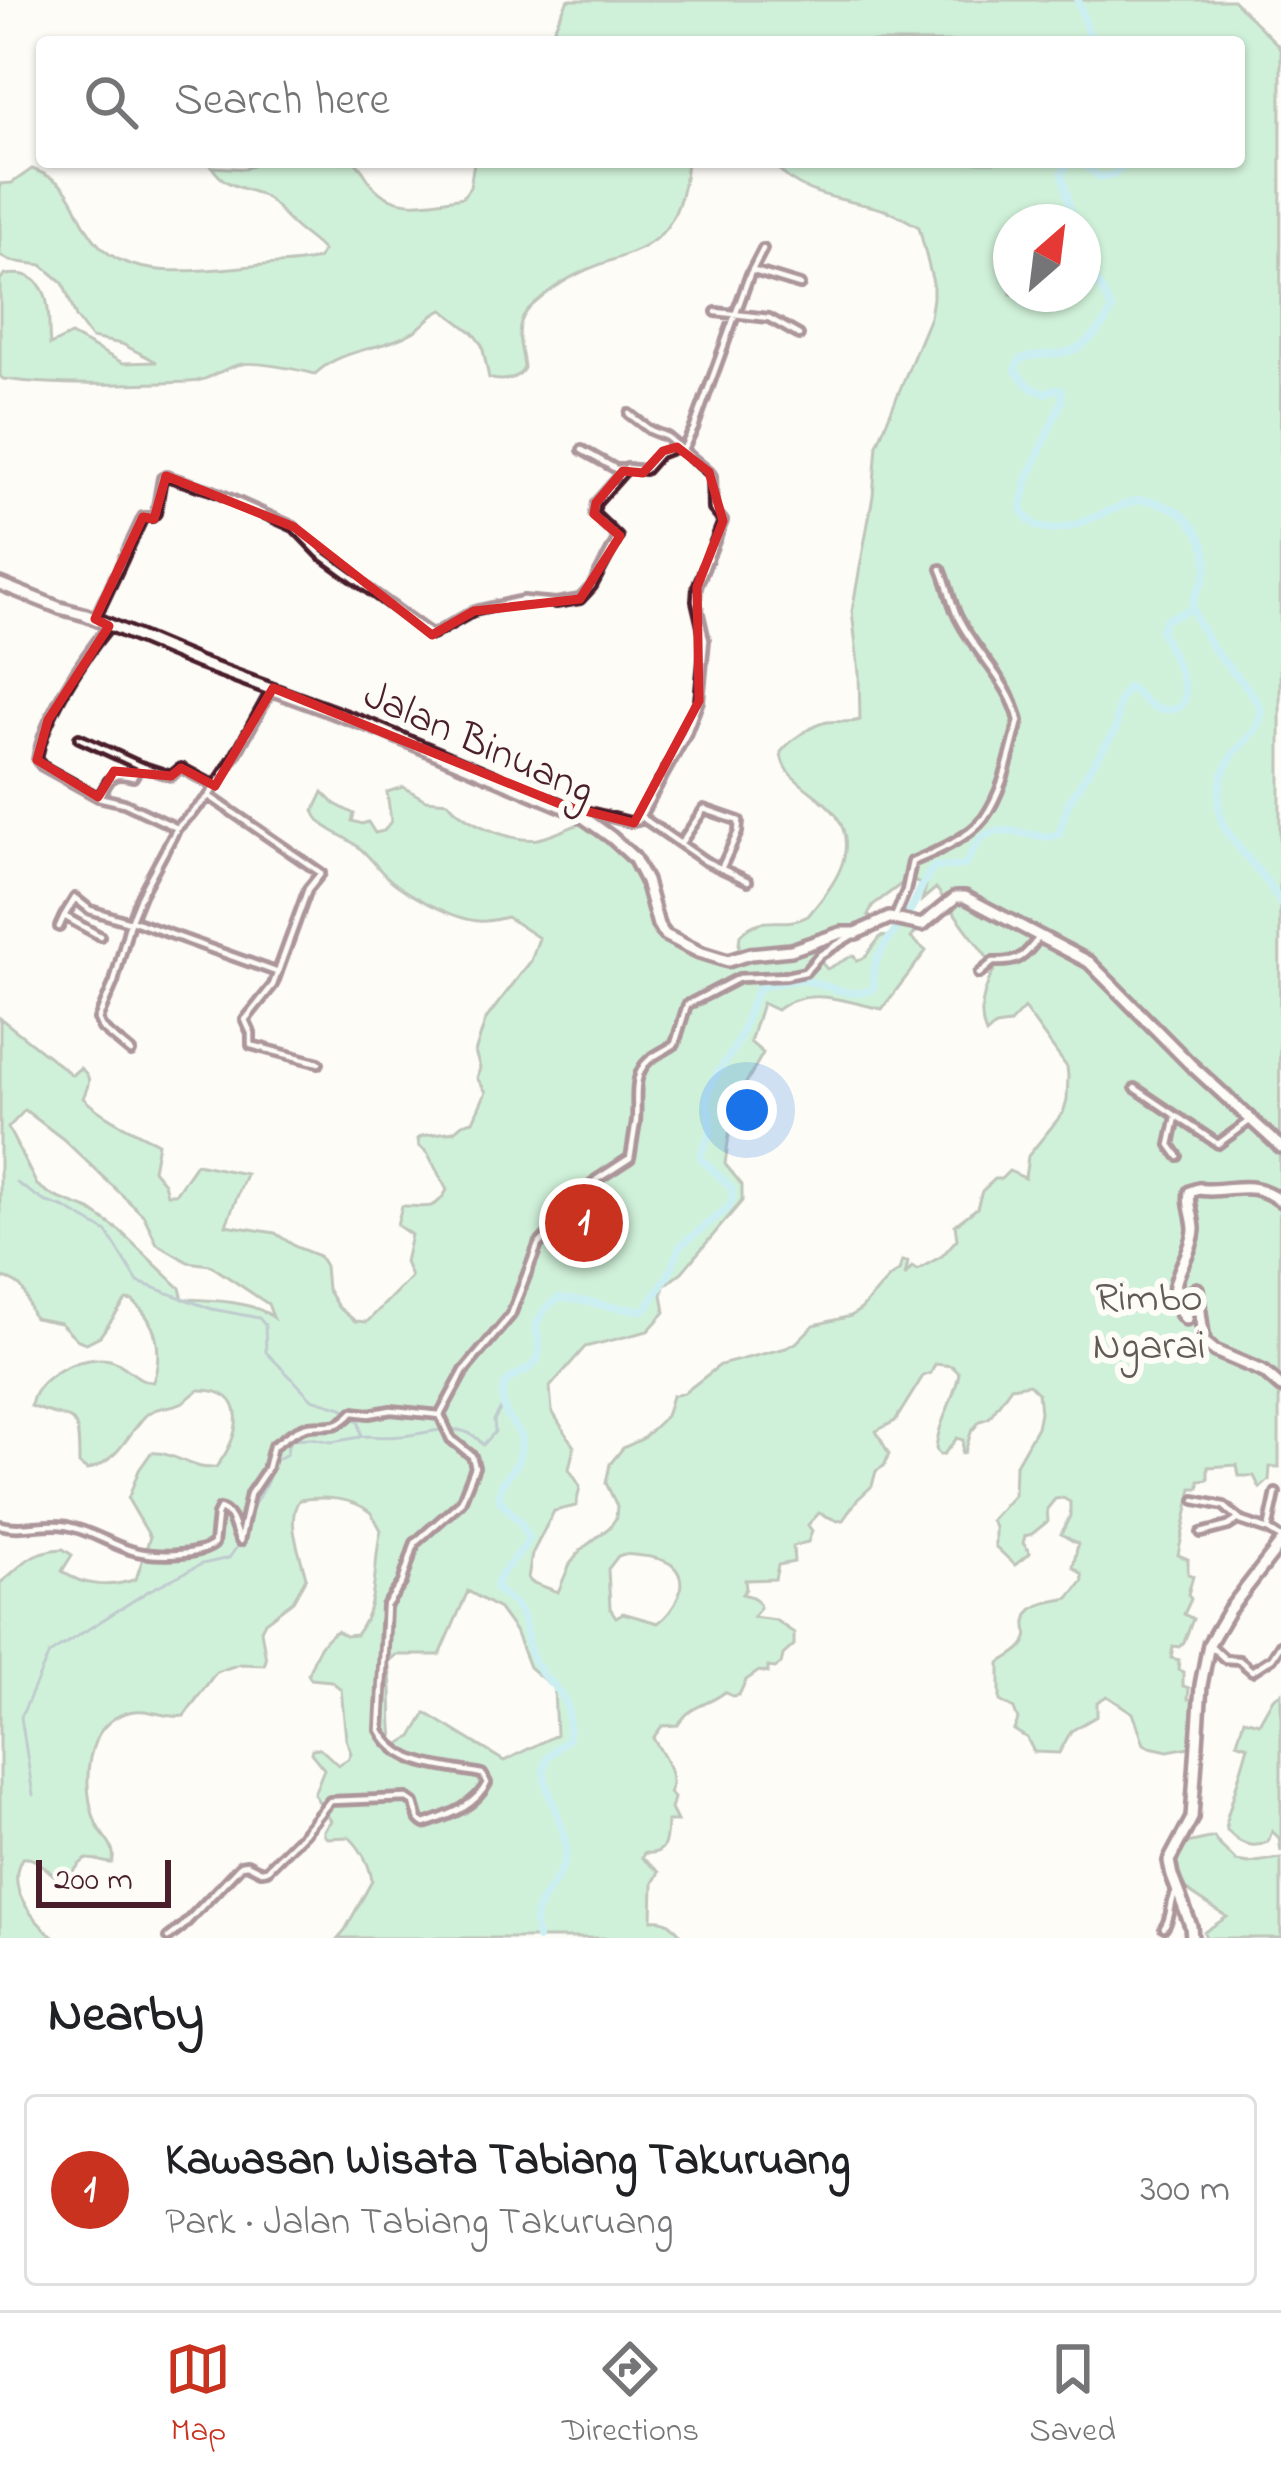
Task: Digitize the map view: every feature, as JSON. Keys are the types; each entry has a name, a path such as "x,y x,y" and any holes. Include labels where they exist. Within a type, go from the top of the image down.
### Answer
{"main road":[{"name":"Jalan Binuang","path":"0,584 565,806 634,858 658,925 674,941 728,962 856,933 896,918"},
{"path":"896,918 922,925 959,896 1089,962 1281,1147"},
{"path":"1281,1202 1249,1186 1190,1192 1194,1228 1174,1292 1185,1319 1191,1293 1198,1292 1202,1337 1208,1346 1264,1372 1281,1387"},
{"path":"1192,1938 1169,1861 1192,1818 1201,1685 1209,1644 1281,1540"}],"street":[{"path":"582,451 616,469 645,470 659,454 680,449 694,428 763,249"},
{"path":"752,270 800,285"},
{"path":"716,312 770,318 799,335"},
{"path":"565,806 638,821 699,701 704,640 695,601 697,586 723,521 713,509 712,476 664,435 629,414"},
{"path":"95,619 143,517 156,514 166,476 211,490 294,527 320,554 432,635 474,611 524,600 580,599 618,537 594,514 593,507 627,468"},
{"path":"896,918 911,862 939,851 982,820 1006,773 1019,721 961,623 941,569"},
{"path":"109,626 48,720 37,760 98,797 124,803 177,828"},
{"path":"131,1052 98,1019 114,982 130,921 177,828 209,796 273,688"},
{"path":"79,738 168,776 181,768 215,786"},
{"path":"98,797 110,778 133,777 140,766"},
{"path":"209,796 321,873 308,889 268,994 245,1020 251,1045 319,1064"},
{"path":"681,843 704,809 739,821 721,869"},
{"path":"640,816 705,861 748,881"},
{"path":"59,927 75,898 90,910 276,972"},
{"path":"64,916 100,936"},
{"path":"440,1415 464,1371 511,1315 538,1245 596,1180 630,1158 639,1078 649,1059 676,1044 687,1005 739,979 805,972 820,955 856,933"},
{"path":"979,974 993,962 1012,963 1027,954 1040,936"},
{"path":"1135,1088 1218,1144 1251,1120"},
{"path":"1176,1117 1170,1144 1178,1156"},
{"path":"0,1525 66,1526 132,1551 176,1555 208,1550 214,1544 220,1510 234,1522 240,1541 250,1494 267,1469 274,1446 295,1432 312,1425 342,1424 353,1412 440,1415"},
{"path":"168,1938 242,1864 267,1870 330,1801 407,1798 424,1824 460,1810 485,1790 482,1774 440,1768 406,1755 380,1730 386,1606 402,1583 415,1544 461,1502 475,1470 472,1456 454,1442 440,1415"},
{"path":"1268,1530 1276,1493"},
{"path":"1195,1500 1224,1506 1281,1540"},
{"path":"1201,1533 1239,1519"},
{"path":"1271,1556 1281,1565"},
{"path":"1209,1644 1250,1671 1272,1658 1281,1644"},
{"path":"1164,1928 1178,1891"}],"highlighted area":[{"path":"677,447 709,472 723,521 697,587 699,701 634,823 565,806 273,688 215,786 181,768 171,776 114,771 98,797 37,760 48,720 109,626 95,619 143,517 154,519 166,476 294,527 432,635 474,611 580,599 620,536 594,514 596,503 623,471 643,473 663,451"}],"green space":[{"name":"Rimbo Ngarai","path":"568,0 1233,0 1281,53 1279,1467 1270,1467 1269,1480 1260,1488 1254,1476 1239,1476 1237,1465 1208,1467 1208,1480 1192,1488 1178,1555 1188,1559 1188,1574 1193,1576 1184,1614 1193,1619 1184,1642 1173,1646 1171,1658 1179,1660 1188,1699 1201,1701 1195,1746 1168,1751 1144,1744 1133,1713 1107,1696 1097,1702 1097,1716 1071,1731 1059,1753 1034,1752 1027,1738 1014,1730 1018,1720 1014,1709 1000,1701 1000,1663 1025,1643 1031,1610 1069,1598 1083,1581 1073,1567 1078,1544 1061,1534 1070,1516 1070,1502 1055,1499 1047,1509 1048,1521 1025,1536 1023,1543 1030,1553 1015,1565 995,1546 991,1520 1014,1495 1015,1466 1037,1427 1038,1393 1029,1384 1011,1387 989,1418 971,1432 965,1452 963,1440 957,1438 940,1455 937,1439 959,1373 952,1366 935,1364 895,1421 876,1431 889,1454 872,1486 843,1520 819,1513 808,1525 812,1531 808,1542 793,1546 794,1562 778,1565 775,1579 745,1580 742,1594 754,1598 760,1608 753,1617 775,1620 794,1633 794,1645 781,1664 746,1680 739,1695 725,1692 694,1709 678,1725 662,1726 653,1738 671,1772 669,1793 677,1821 667,1821 662,1849 644,1853 642,1858 659,1872 653,1883 652,1920 670,1923 683,1938 338,1938 372,1881 364,1857 349,1837 324,1835 331,1821 314,1794 324,1769 312,1749 320,1748 338,1765 351,1753 341,1689 308,1674 326,1639 337,1631 356,1635 364,1623 381,1530 370,1512 354,1503 326,1498 299,1500 295,1508 294,1528 306,1578 293,1601 261,1630 264,1665 240,1664 216,1672 184,1716 129,1712 103,1729 90,1758 88,1792 96,1823 113,1852 112,1863 87,1859 63,1882 39,1863 22,1858 17,1880 23,1902 54,1938 0,1938 0,1583 34,1556 63,1549 72,1555 62,1571 79,1580 108,1585 136,1579 150,1537 128,1499 139,1470 151,1453 216,1467 231,1443 236,1417 227,1398 199,1390 183,1402 149,1413 114,1455 87,1470 79,1464 78,1433 72,1420 31,1406 50,1377 86,1361 110,1360 153,1382 158,1349 153,1328 133,1301 126,1300 100,1336 86,1343 60,1323 34,1318 21,1287 0,1277 0,1018 72,1075 80,1068 84,1071 89,1081 83,1098 91,1105 158,1143 153,1170 167,1194 175,1194 196,1164 246,1174 226,1225 275,1233 319,1256 327,1289 338,1307 355,1321 367,1322 411,1277 405,1262 411,1235 397,1225 402,1206 433,1205 447,1190 418,1139 473,1121 486,1092 477,1078 480,1068 475,1052 486,1019 531,961 539,938 507,917 468,919 403,889 361,849 322,823 314,811 323,792 354,814 352,821 368,822 375,833 384,831 391,821 387,792 403,787 426,800 448,802 476,824 515,838 538,839 585,822 629,861 668,938 693,957 738,954 740,935 749,928 808,916 840,868 846,842 836,815 789,773 781,752 821,724 860,720 852,611 873,496 877,445 930,317 933,283 919,227 885,210 795,183 778,168 1245,168 1245,36 550,36","holes":["908,879 926,886 922,900 936,888 995,968 983,1000 986,1034 995,1026 1009,1024 1024,1008 1067,1067 1063,1113 1028,1156 1025,1178 1009,1171 982,1191 977,1208 955,1225 957,1239 942,1256 917,1270 912,1267 905,1276 908,1262 902,1261 899,1271 851,1316 814,1325 786,1348 720,1365 684,1393 672,1396 666,1416 642,1439 623,1448 610,1464 606,1483 617,1506 610,1527 582,1549 558,1592 531,1582 532,1554 554,1511 576,1506 580,1486 569,1469 574,1447 552,1411 550,1387 585,1347 648,1331 665,1312 664,1286 682,1272 742,1201 742,1185 725,1164 733,1106 763,1053 750,1042 762,1003 777,1010 789,1002 815,997 882,1009 926,951 911,938 921,925 904,920 890,937 881,936 857,961 854,955 827,969 820,961 837,946 879,925 868,915 873,905","25,1110 63,1139 144,1216 157,1244 188,1262 210,1265 268,1304 273,1317 243,1305 183,1299 180,1288 120,1231 90,1210 37,1185 8,1128","624,1554 662,1560 678,1572 678,1596 658,1623 623,1613 616,1617 610,1608 608,1569","468,1591 499,1609 515,1631 529,1667 554,1688 556,1735 504,1761 426,1713 412,1737 394,1747 388,1661 396,1655 440,1655"]},
{"path":"213,168 360,168 383,195 416,203 463,197 473,168 686,168 681,198 670,223 655,239 571,277 528,310 519,333 524,368 509,379 489,378 482,345 443,310 401,338 338,359 315,374 249,363 189,382 73,384 0,376 0,280 4,275 24,275 41,286 48,305 50,345 71,335 123,363 157,362 122,344 91,338 76,317 63,283 42,265 0,255 0,184 12,183 32,169 48,176 67,192 98,244 112,256 149,269 213,270 318,259 323,251 271,202 229,183"},
{"path":"1281,1693 1281,1852 1279,1838 1272,1831 1268,1842 1250,1845 1231,1835 1226,1821 1248,1746 1237,1742 1244,1719 1259,1723"},
{"path":"1214,1837 1236,1861 1281,1858 1281,1938 1206,1938 1204,1932 1227,1917 1173,1881 1178,1845"}],"waterway":[{"path":"1078,0 1089,36"},
{"path":"1065,168 1062,173 1069,204"},
{"path":"1088,168 1099,177 1114,175 1121,168"},
{"path":"1101,289 1112,309 1083,344 1064,353 1020,359 1015,369 1036,390 1061,390 1062,400 1027,480 1021,508 1031,522 1058,529 1146,501 1173,509 1198,533 1206,566 1194,611 1213,648 1261,710 1255,730 1224,772 1219,811 1231,838 1281,904"},
{"path":"538,1938 539,1905 561,1870 566,1847 544,1769 549,1756 568,1739 569,1720 564,1697 531,1654 520,1612 496,1587 529,1539 499,1500 502,1484 519,1461 522,1437 506,1412 503,1389 537,1359 535,1326 558,1298 645,1310 670,1272 680,1246 729,1207 731,1187 701,1159 710,1132 707,1098 737,1043 759,988 800,980 844,992 872,990 879,954 934,867 965,865 990,833 1059,834 1069,802 1116,729 1119,703 1128,687 1156,708 1176,709 1183,703 1183,680 1161,631 1166,620 1192,609"},
{"path":"17,1183 107,1232 138,1282 212,1309 259,1318 265,1325 266,1352 312,1399 342,1408 359,1422 361,1436 456,1430 483,1445 495,1432 494,1420 502,1406"},
{"path":"33,1795 21,1717 49,1654 150,1590 202,1564 229,1558 246,1534 252,1508 274,1461 287,1454 292,1439 332,1442 360,1437"}],"place":[{"name":"Kawasan Wisata Tabiang Takuruang","path":"584,1223"}]}
